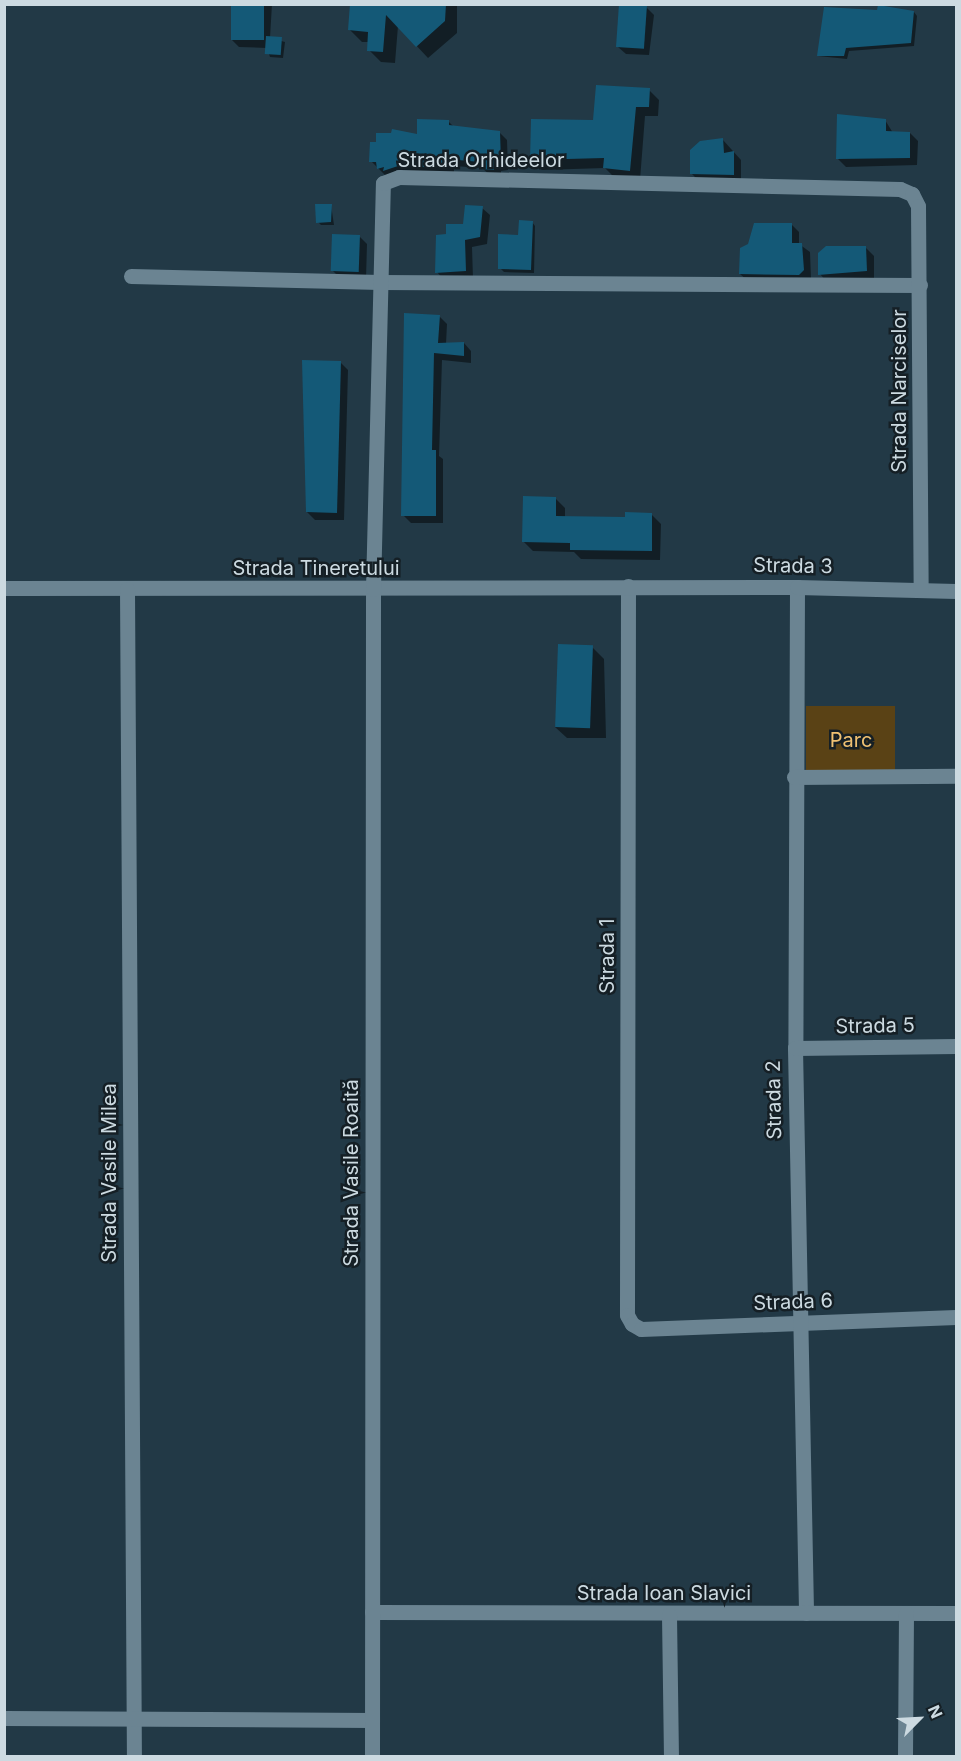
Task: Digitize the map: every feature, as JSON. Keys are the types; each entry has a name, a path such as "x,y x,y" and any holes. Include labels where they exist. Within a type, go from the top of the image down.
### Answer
{"street":[{"name":"Strada Orhideelor","path":"373,589 380,193 383,183 399,177 900,189 912,194"},
{"name":"Strada Narciselor","path":"912,194 918,206 920,285 921,590"},
{"path":"131,276 380,282 920,285"},
{"name":"Strada Tineretului","path":"4,588 373,589 628,586"},
{"name":"Strada 3","path":"628,586 957,591"},
{"name":"Strada 1","path":"628,586 627,1315 632,1324"},
{"name":"Strada 2","path":"797,587 794,777 795,1048 798,1323 806,1612"},
{"name":"Strada Vasile Milea","path":"127,589 134,1756"},
{"name":"Strada Vasile Roaită","path":"372,1756 373,589"},
{"path":"794,777 957,776"},
{"name":"Strada 5","path":"795,1048 957,1046"},
{"name":"Strada 6","path":"632,1324 641,1329 957,1317"},
{"name":"Strada Ioan Slavici","path":"372,1612 669,1615 806,1612 957,1613"},
{"path":"905,1756 906,1613"},
{"path":"669,1615 670,1756"},
{"path":"4,1718 372,1720"}],"green space":[{"name":"Parc","path":"806,706 895,706 895,773 806,773"}],"building":[{"path":"231,4 264,4 264,40 231,40"},
{"path":"350,4 446,4 445,21 416,47 386,15 383,52 367,51 368,32 348,30"},
{"path":"619,4 647,6 644,49 616,47"},
{"path":"878,5 914,11 911,43 846,48 844,56 817,56 824,7 877,10"},
{"path":"266,36 282,37 281,55 265,54"},
{"path":"596,85 650,88 649,107 636,107 630,171 603,168 604,158 530,160 531,119 593,120"},
{"path":"837,114 886,119 886,131 910,132 910,158 836,159"},
{"path":"417,119 449,120 449,125 500,131 501,163 494,164 494,170 481,169 480,162 447,159 446,168 398,166 383,171 384,167 377,169 376,162 369,162 370,142 376,142 376,133 391,133 392,129 417,134"},
{"path":"723,138 724,153 734,151 734,175 690,174 690,150 700,141"},
{"path":"315,204 332,204 331,222 316,223"},
{"path":"465,205 483,206 480,237 465,240 466,271 435,273 436,235 446,234 446,224 463,224"},
{"path":"519,220 533,221 531,270 498,269 498,234 518,235"},
{"path":"754,223 792,223 792,243 802,243 804,270 799,275 739,274 740,248 748,244"},
{"path":"332,234 360,235 359,272 331,271"},
{"path":"826,246 866,246 867,271 818,275 818,253"},
{"path":"404,313 440,315 438,343 464,342 464,356 434,353 432,450 436,450 436,516 401,516"},
{"path":"302,360 341,361 337,513 306,512"},
{"path":"523,496 556,497 556,516 625,517 625,512 652,513 652,551 570,550 570,543 522,542"},
{"path":"558,644 593,645 590,728 555,727"}]}
